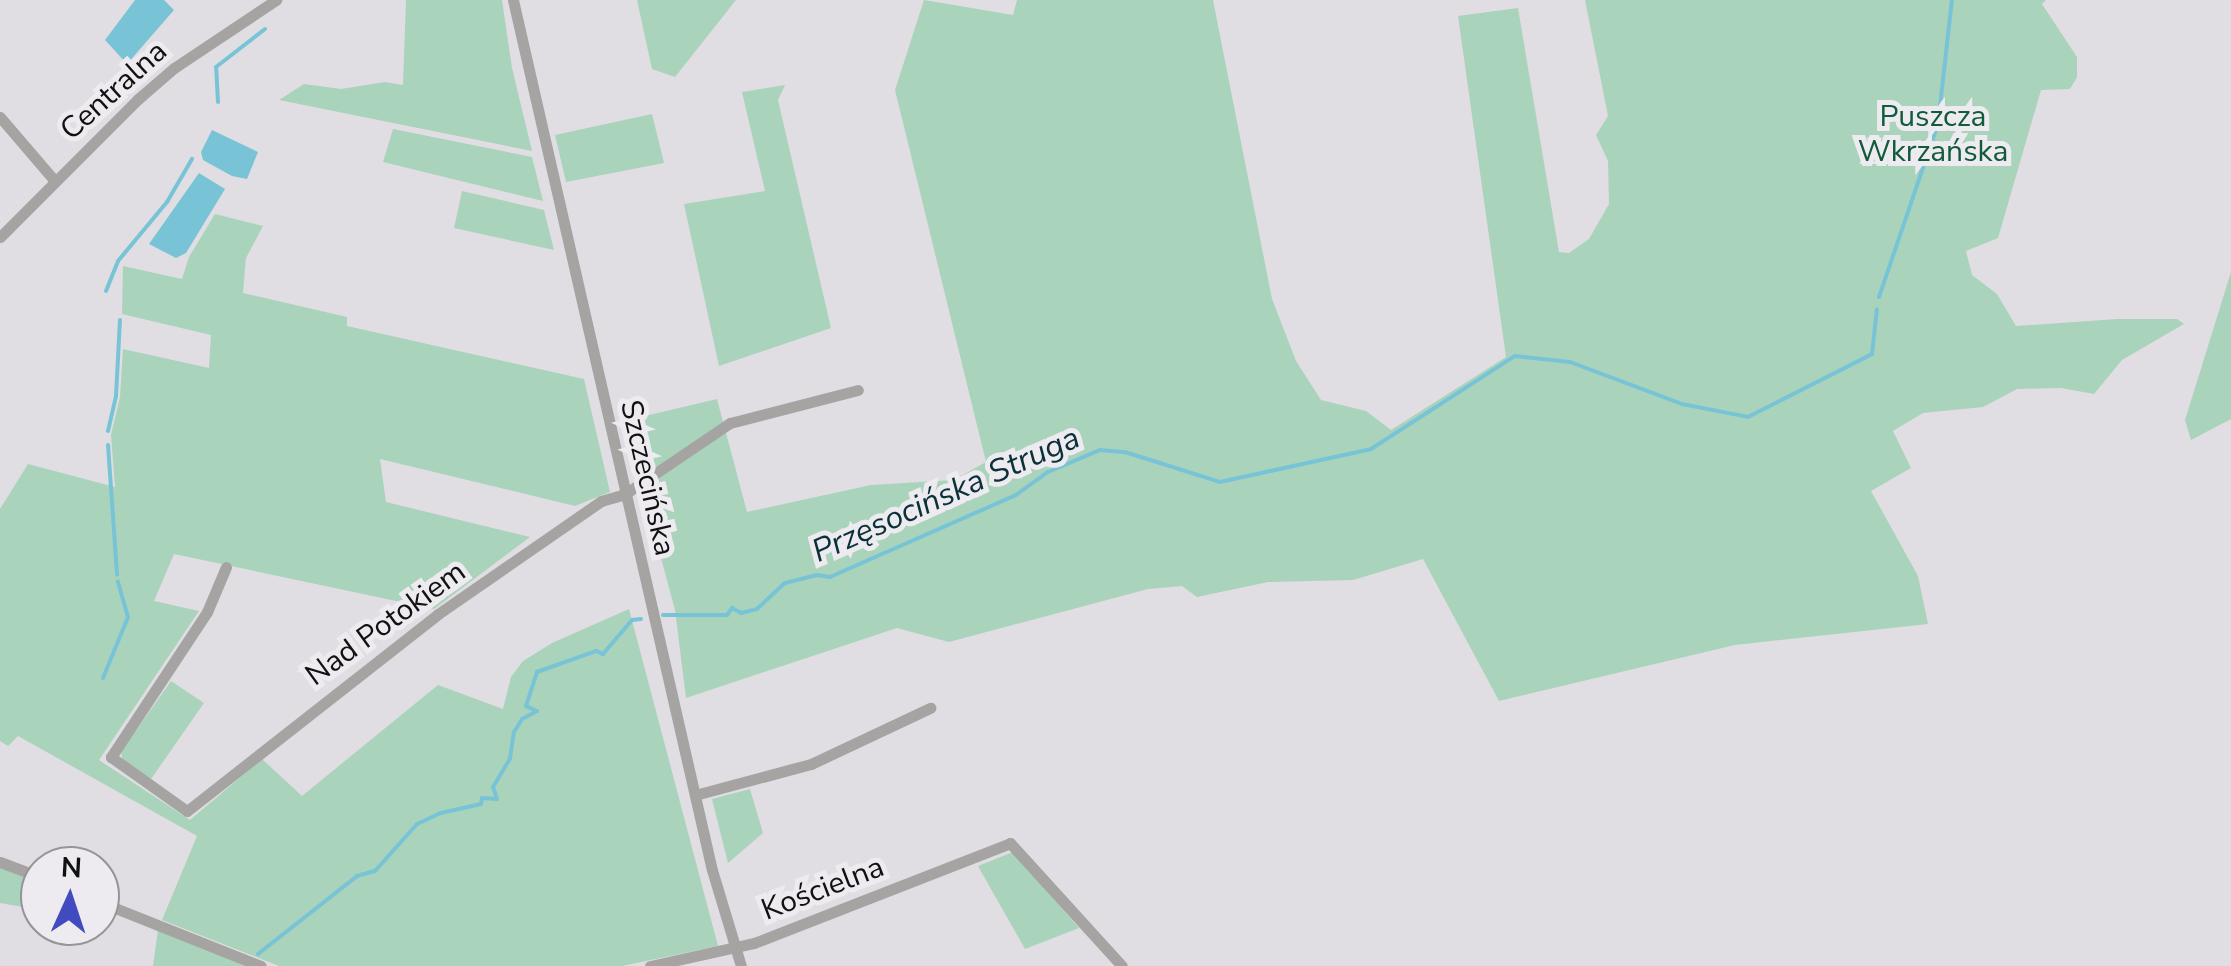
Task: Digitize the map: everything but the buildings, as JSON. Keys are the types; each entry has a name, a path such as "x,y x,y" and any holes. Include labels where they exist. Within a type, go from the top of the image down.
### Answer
{"street":[{"name":"Centralna","path":"0,236 174,68 276,0"},
{"name":"Szczecińska","path":"513,0 695,795 741,966"},
{"path":"0,116 54,180"},
{"name":"Nad Potokiem","path":"226,567 206,612 111,756 187,811 438,614 601,501 624,494 730,423 858,390"},
{"path":"695,795 811,764 930,708"},
{"name":"Kościelna","path":"650,966 734,949 1010,843 1122,966"},
{"path":"120,910 261,966"}],"green space":[{"path":"406,0 502,0 512,68 532,151 279,100 304,84 341,89 385,82 403,85"},
{"path":"637,0 736,0 675,77 652,69"},
{"name":"Puszcza Wkrzańska","path":"924,0 1013,15 1017,0 1213,0 1272,299 1296,361 1321,400 1366,411 1391,430 1506,357 1458,16 1518,8 1559,252 1569,253 1589,239 1609,204 1608,161 1596,135 1608,116 1585,0 2046,0 2042,4 2077,57 2077,77 2070,89 2041,90 1998,238 1966,251 1972,275 1997,294 2016,326 2117,319 2177,319 2184,324 2122,360 2094,394 2061,388 2017,389 1983,407 1923,413 1893,431 1911,468 1871,491 1918,576 1928,624 1735,645 1499,701 1423,559 1353,580 1268,582 1197,597 1182,586 1148,589 949,642 897,628 686,698 675,610 624,421 717,399 747,512 871,485 954,480 986,462 895,90"},
{"path":"785,85 778,100 831,328 719,366 684,204 765,191 742,92"},
{"path":"652,114 664,163 566,182 555,135"},
{"path":"393,129 532,157 543,201 383,162"},
{"path":"462,191 544,210 554,250 454,228"},
{"path":"215,214 263,226 246,258 243,293 347,317 347,326 584,379 610,492 575,506 380,459 386,502 530,537 434,609 174,554 154,601 199,611 99,760 190,820 262,759 302,796 438,685 503,709 511,677 523,661 552,643 629,609 718,946 622,966 279,966 162,920 197,836 18,736 8,746 0,741 0,509 28,464 115,487 111,435 120,397 123,349 209,368 211,335 122,314 123,266 182,279 189,257"},
{"path":"2231,272 2231,419 2191,440 2185,420"},
{"path":"171,681 204,703 151,779 123,762 121,752"},
{"path":"750,789 763,833 728,863 712,799"},
{"path":"1013,852 1079,928 1025,949 978,866"},
{"path":"0,868 20,876 20,906 0,903"},
{"path":"158,930 246,966 153,966"}],"water":[{"path":"135,0 164,0 174,10 127,64 105,40"},
{"path":"212,130 258,152 247,179 232,176 203,160 201,152"},
{"path":"199,173 225,189 186,253 176,258 149,244"}],"waterway":[{"name":"Przęsocińska Struga","path":"1879,297 1938,124 1952,0"},
{"path":"218,102 216,67 265,29"},
{"path":"106,291 118,261 167,202 192,159"},
{"name":"Przęsocińska Struga","path":"663,615 727,615 732,608 741,613 757,609 785,583 817,575 830,577 1016,495 1048,472 1100,450 1125,452 1220,482 1371,449 1515,356 1570,362 1682,404 1748,417 1872,354 1877,309"},
{"path":"108,431 116,396 120,320"},
{"path":"108,445 117,575"},
{"path":"103,678 128,617 118,581"},
{"name":"Przęsocińska Struga","path":"258,954 357,876 375,871 417,824 441,813 481,804 482,798 497,799 493,787 510,759 514,732 522,719 537,711 526,706 537,672 596,651 603,654 632,620 641,619"}]}
